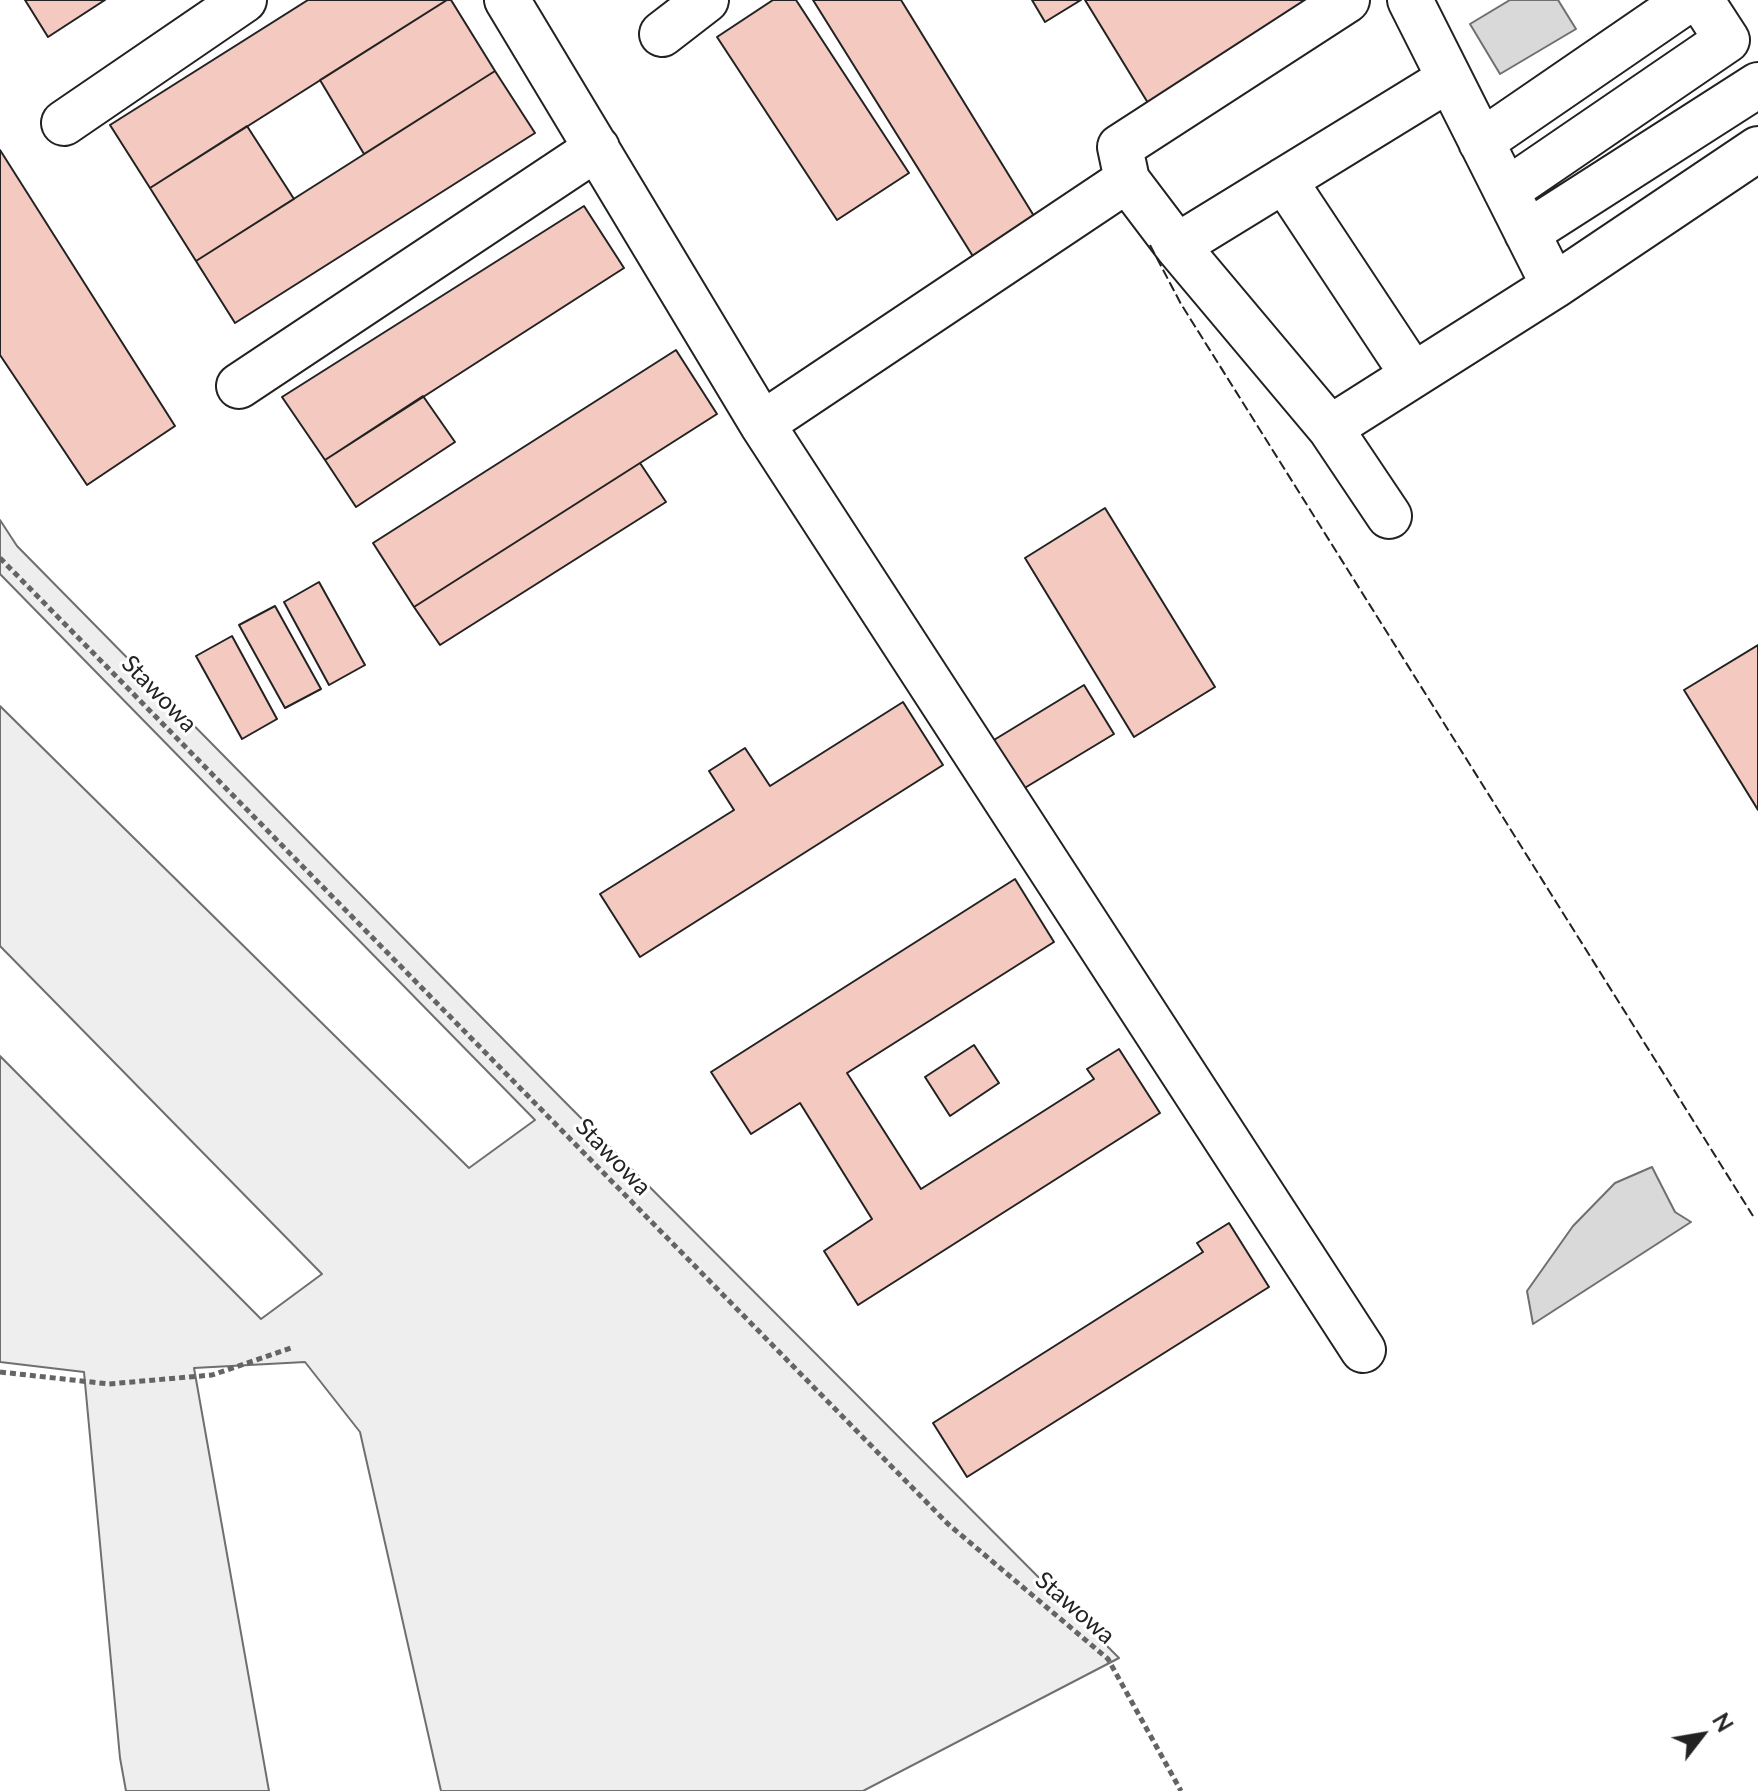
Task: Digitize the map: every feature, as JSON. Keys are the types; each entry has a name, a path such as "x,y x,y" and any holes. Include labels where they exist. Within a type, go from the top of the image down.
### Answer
{"lane":[{"path":"64,123 244,0"},
{"path":"507,0 762,424 1363,1350"},
{"path":"662,34 706,0"},
{"path":"1347,0 1120,147 1127,180 1177,246 1330,428 1389,516"},
{"path":"1410,0 1554,286"},
{"path":"1481,142 1688,0"},
{"path":"1506,191 1727,40 1701,0"},
{"path":"1177,246 1449,79"},
{"path":"1527,233 1758,85"},
{"path":"239,386 597,148"},
{"path":"1330,428 1554,286 1758,149"},
{"path":"762,424 1127,180"},
{"path":"1284,180 1413,375"}],"path":[{"name":"Stawowa","path":"0,558 948,1524 1108,1659 1181,1791"},
{"path":"0,1372 109,1384 212,1375 291,1348"}],"shaded area":[{"path":"1510,0 1558,0 1576,29 1500,74 1470,24"},
{"path":"0,520 17,546 1119,1658 863,1791 441,1791 360,1432 305,1362 194,1368 269,1791 126,1791 120,1758 84,1372 0,1362 0,1056 261,1319 322,1274 0,946 0,706 469,1168 535,1120 0,574"},
{"path":"1652,1167 1675,1212 1691,1222 1533,1324 1527,1291 1573,1226 1615,1183"}],"building":[{"path":"25,0 105,0 48,37"},
{"path":"308,0 447,0 150,188 110,125"},
{"path":"451,0 495,71 364,154 320,80"},
{"path":"773,0 796,0 909,173 837,220 717,37"},
{"path":"813,0 901,0 1042,229 979,266"},
{"path":"1032,0 1081,0 1045,22"},
{"path":"1085,0 1313,0 1148,103"},
{"path":"495,71 535,133 235,323 196,261"},
{"path":"247,126 294,199 196,261 150,188"},
{"path":"0,150 175,426 87,485 0,355"},
{"path":"584,206 624,268 325,460 282,397"},
{"path":"676,350 717,414 414,607 373,543"},
{"path":"423,396 455,442 356,507 325,460"},
{"path":"640,463 666,502 440,645 414,607"},
{"path":"1105,508 1215,687 1134,737 1025,558"},
{"path":"319,582 365,665 329,685 284,602"},
{"path":"275,606 321,689 285,708 239,625"},
{"path":"232,636 277,719 242,739 196,656"},
{"path":"1758,645 1758,810 1684,690"},
{"path":"1084,685 1114,734 1018,792 989,743"},
{"path":"903,702 943,765 640,957 600,894 734,810 709,771 745,748 770,786"},
{"path":"1015,879 1054,942 847,1073 921,1189 1094,1079 1087,1069 1119,1049 1160,1113 858,1305 824,1251 872,1219 800,1103 751,1134 711,1072"},
{"path":"974,1045 999,1083 950,1116 925,1077"},
{"path":"1229,1223 1269,1287 967,1477 933,1423 1203,1252 1197,1243"}],"fence":[{"path":"1150,245 1181,304 1753,1216"}]}
